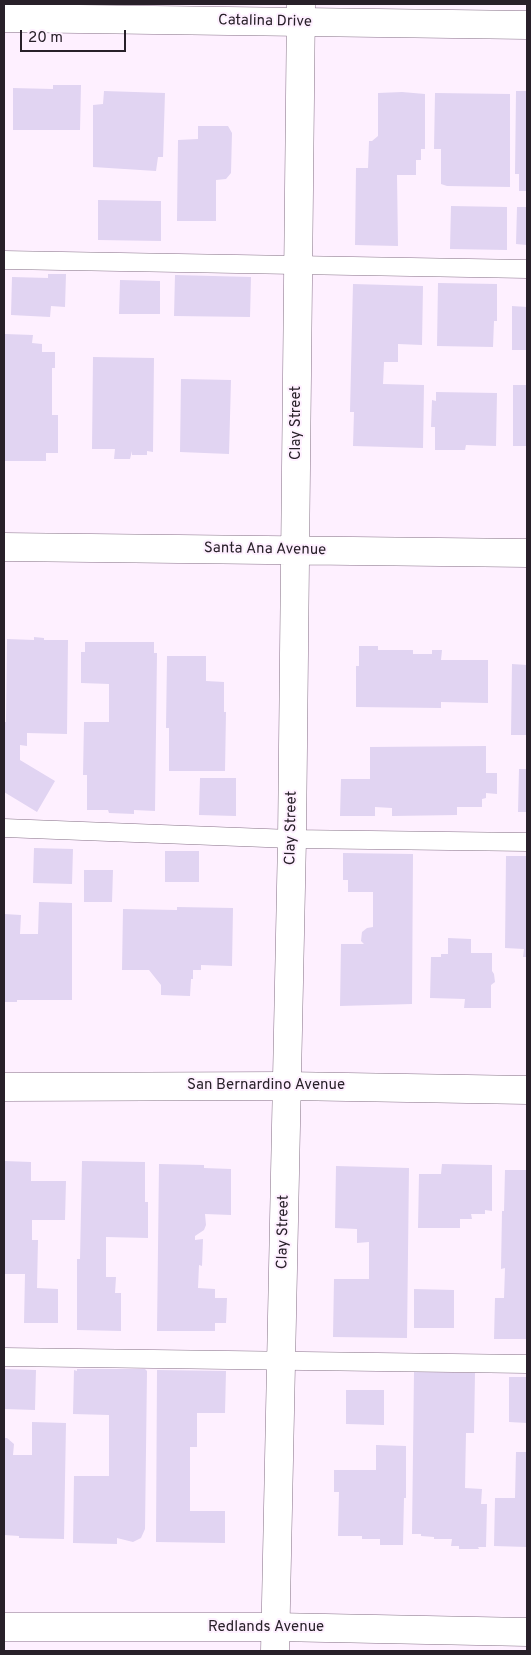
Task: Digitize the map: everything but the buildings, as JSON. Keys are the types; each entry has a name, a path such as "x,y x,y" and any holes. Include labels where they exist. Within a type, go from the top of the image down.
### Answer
{"street":[{"name":"Catalina Drive","path":"4,18 301,13 527,25"},
{"name":"Clay Street","path":"275,1639 292,838 301,13"},
{"name":"Santa Ana Avenue","path":"4,547 527,553"},
{"name":"San Bernardino Avenue","path":"4,1087 287,1086 527,1090"},
{"name":"Redlands Avenue","path":"4,1627 275,1639 527,1632"}],"lane":[{"path":"4,260 298,266 527,268"},
{"path":"4,828 292,838 527,842"},
{"path":"4,1357 527,1364"}]}
